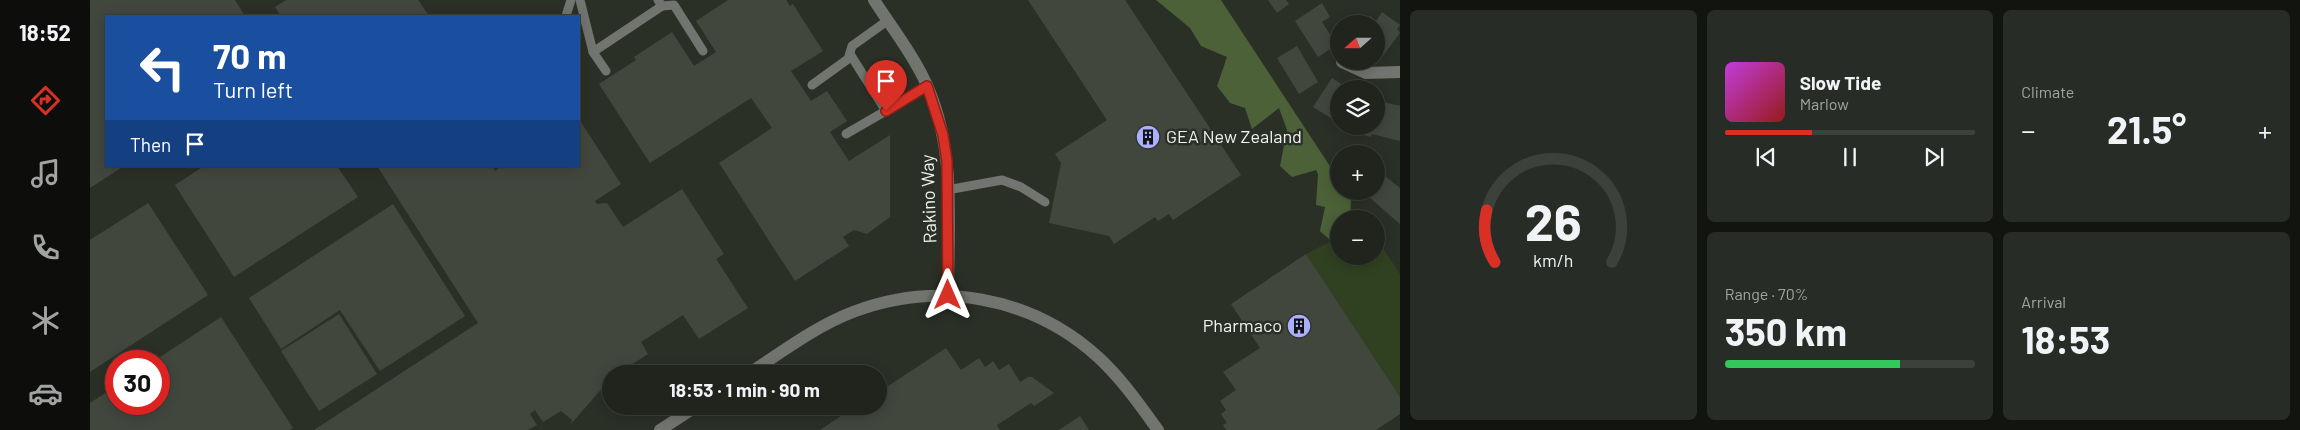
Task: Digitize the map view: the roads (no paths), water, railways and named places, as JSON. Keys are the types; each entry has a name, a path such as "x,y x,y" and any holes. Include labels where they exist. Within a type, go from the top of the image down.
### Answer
{"street":[{"name":"Rakino Way","path":"874,0 927,86 943,135 948,190 948,295"},
{"path":"1359,70 1366,73 1400,72"},
{"path":"762,365 811,334 852,312 886,302 948,295 967,296 1014,306 1078,340 1124,384 1158,430"},
{"path":"660,430 683,415"}],"lane":[{"path":"566,15 571,0"},
{"path":"580,0 593,52 606,71"},
{"path":"593,52 660,3 674,5 703,51"},
{"path":"812,86 848,59 852,46 887,21"},
{"path":"850,54 886,111"},
{"path":"846,134 927,86"},
{"path":"948,190 1002,180 1021,187 1045,202"}],"place":[{"name":"GEA New Zealand","path":"1148,137"},
{"name":"Pharmaco","path":"1299,326"}]}
